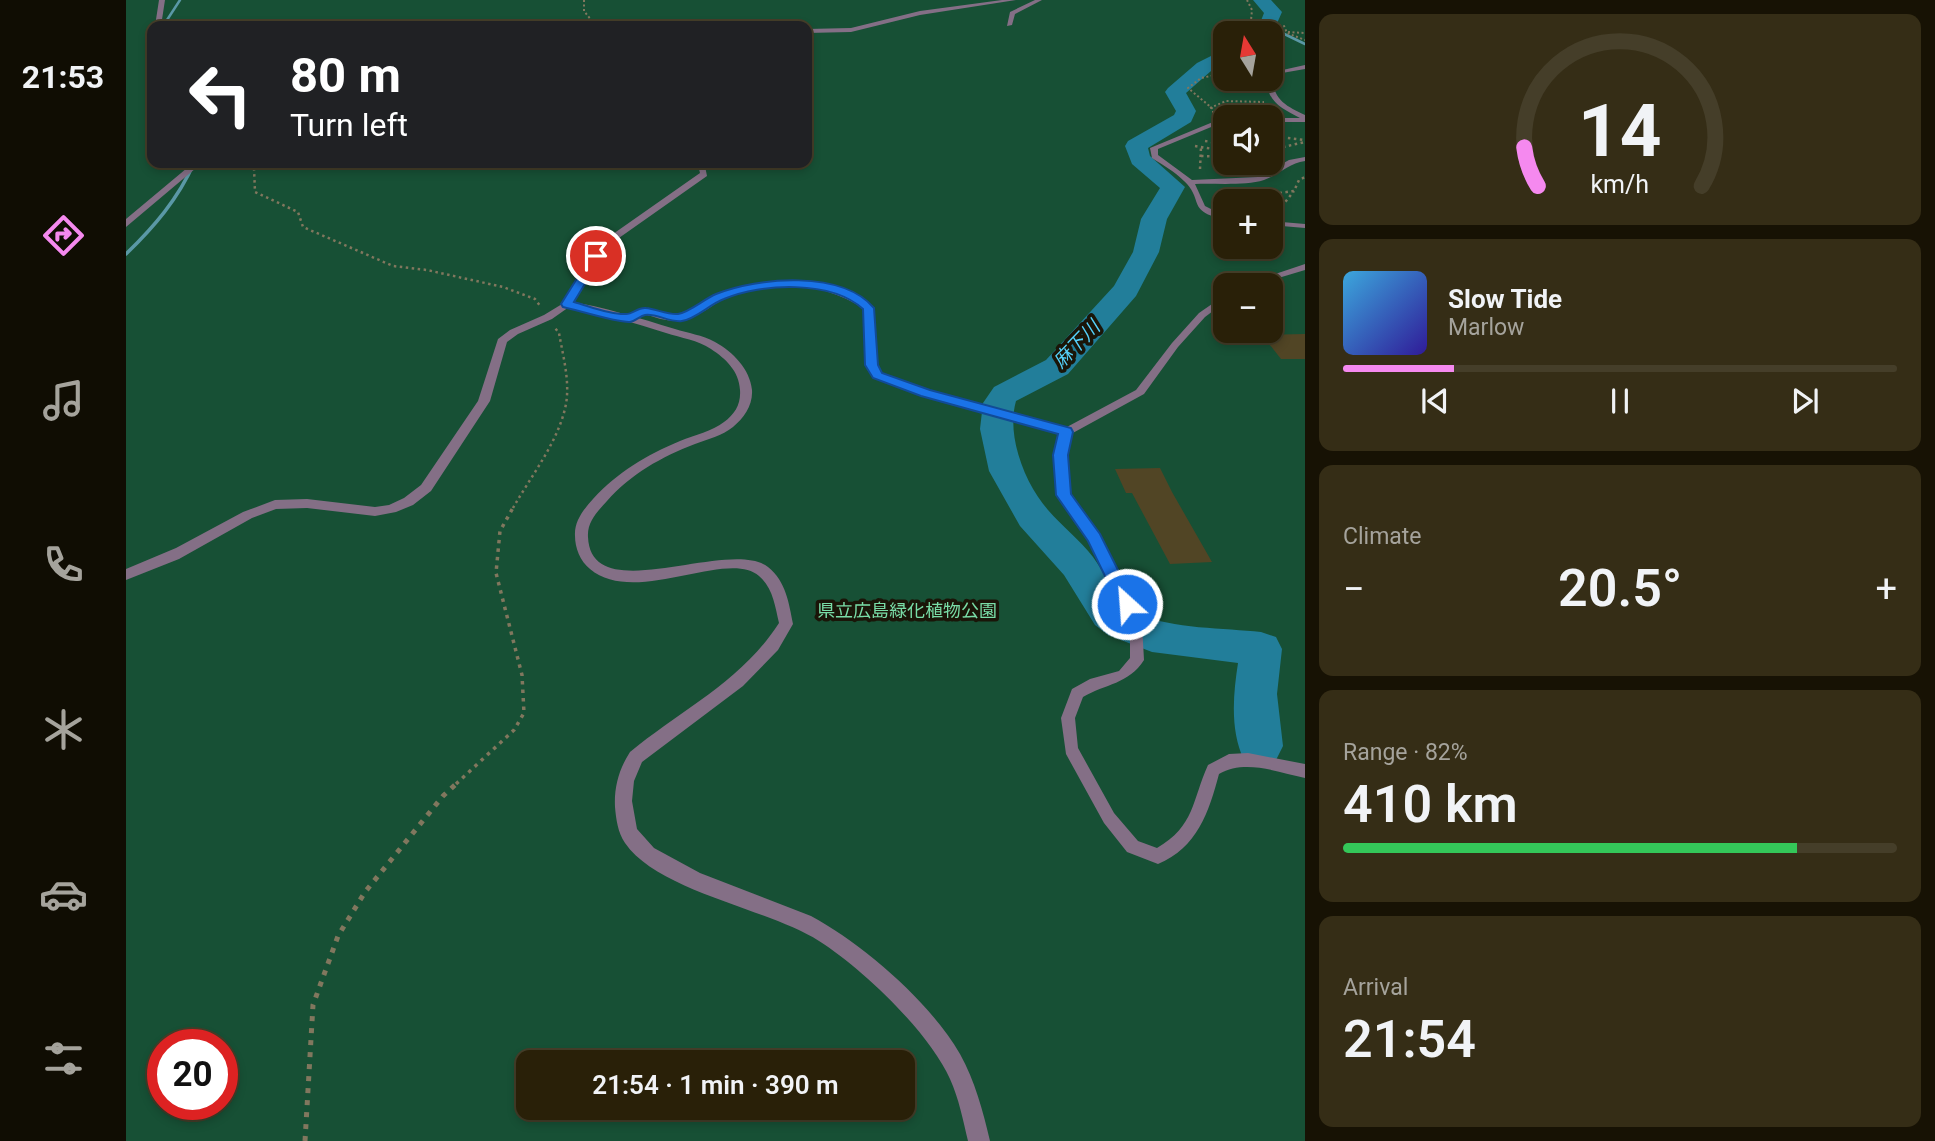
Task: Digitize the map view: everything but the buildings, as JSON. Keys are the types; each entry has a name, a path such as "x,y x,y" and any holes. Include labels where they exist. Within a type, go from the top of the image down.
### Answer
{"street":[{"path":"159,21 162,0"},
{"path":"126,224 192,168"},
{"path":"126,575 178,554 269,506 289,503 361,513 382,512 414,500 426,488 484,401 502,341 567,304 629,319 713,345 741,368 747,386 746,403 727,425 638,464 613,484 583,522 581,534 584,552 597,568 613,575 637,579 732,561 750,565 767,574 780,590 786,624 763,657 719,697 636,757 627,771 623,786 625,822 630,835 640,848 664,865 825,933 872,972 928,1029 952,1060 971,1106 979,1141"}],"lane":[{"path":"812,31 851,30 920,13 1013,0"},
{"path":"1009,25 1012,13 1039,0"},
{"path":"1283,71 1305,67"},
{"path":"1271,91 1276,102 1305,119"},
{"path":"1283,120 1305,119"},
{"path":"1213,124 1154,148 1155,156 1190,182 1200,208 1213,216"},
{"path":"1190,182 1270,177 1290,160 1305,159"},
{"path":"567,304 606,243 704,174 702,168"},
{"path":"1283,224 1305,226"},
{"path":"1283,274 1305,267"},
{"path":"629,319 643,311 680,318 720,296 747,288 785,284 839,289 857,298 868,308 872,365 877,376 926,393 1066,432 1140,392 1184,335 1213,307"},
{"path":"1066,432 1060,455 1064,495 1094,538 1136,624 1137,660 1123,675 1095,683 1077,693 1068,718 1071,749 1109,818 1133,847 1158,856 1175,848 1195,826 1213,770 1229,761 1248,761 1305,771"}],"path":[{"path":"584,0 582,5 591,21"},
{"path":"1247,0 1251,9 1251,20 1284,26 1286,32 1305,40"},
{"path":"1286,32 1305,33"},
{"path":"1210,125 1213,111 1188,88 1201,78 1213,76"},
{"path":"1210,108 1222,102 1236,100 1276,102"},
{"path":"1283,138 1305,141"},
{"path":"1283,145 1305,141"},
{"path":"1161,143 1176,148 1185,145 1213,149"},
{"path":"1202,147 1198,169 1206,170"},
{"path":"1201,156 1213,156"},
{"path":"254,168 256,192 298,212 303,227 393,266 472,279 535,299 559,333 566,373 566,404 556,432 500,531 496,573 522,676 524,713 514,730 443,796 365,892 338,936 313,1005 305,1141"},
{"path":"1283,208 1299,180 1305,177"},
{"path":"1197,202 1252,198 1294,191"}],"green space":[{"name":"県立広島緑化植物公園","path":"126,0 1305,0 1305,1141 126,1141"}],"waterway":[{"path":"167,21 180,0"},
{"name":"麻下川","path":"1261,0 1273,12 1270,21"},
{"path":"1283,33 1305,44"},
{"name":"麻下川","path":"1213,62 1175,92 1186,111 1184,118 1136,146 1140,159 1173,187 1154,219 1146,252 1126,290 1057,367 1005,394 999,403 997,429 1006,471 1033,517 1078,565 1109,614 1122,624 1152,636 1261,649 1255,694 1260,746"},
{"path":"126,254 164,212 181,189 192,168"}],"route":[{"path":"596,256 567,304 629,319 643,311 680,318 720,296 747,288 785,284 839,289 857,298 868,308 870,352 877,376 926,393 1066,432 1060,455 1064,495 1094,538 1127,604"}]}
